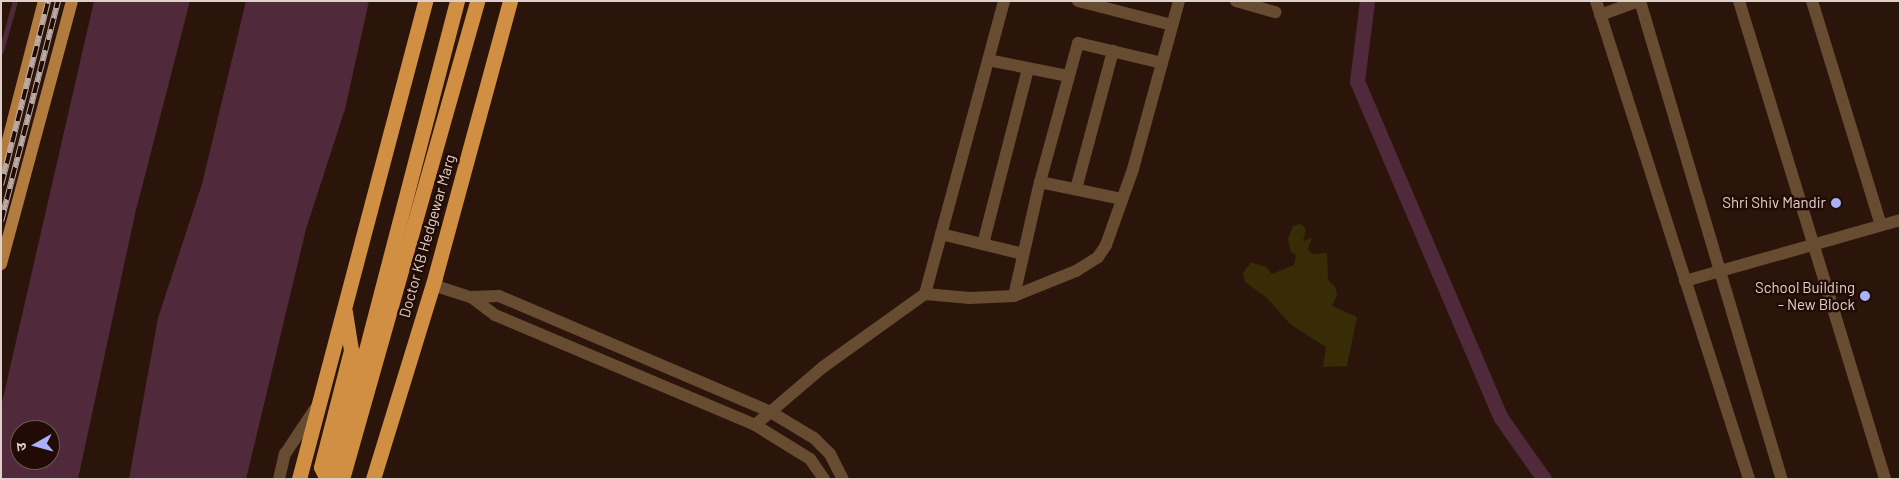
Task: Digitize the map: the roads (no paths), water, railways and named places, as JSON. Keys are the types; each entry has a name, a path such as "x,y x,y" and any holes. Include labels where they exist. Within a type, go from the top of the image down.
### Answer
{"highway":[{"path":"299,479 425,1"},
{"path":"328,479 346,427 457,1"},
{"path":"342,479 477,1"},
{"name":"Doctor KB Hedgewar Marg","path":"373,479 433,285 510,1"},
{"path":"328,479 321,467 351,350 344,305"}],"main road":[{"path":"1,167 44,1"},
{"path":"1,264 72,1"}],"street":[{"path":"755,425 823,367 925,294 1004,1"},
{"path":"1078,1 1172,25"},
{"path":"925,294 970,298 1014,296 1076,271 1098,257 1106,246 1122,199 1179,1"},
{"path":"1236,1 1274,12"},
{"path":"1596,1 1749,479"},
{"path":"1600,15 1639,1 1782,479"},
{"path":"1739,1 1815,243 1886,479"},
{"path":"1812,1 1881,225"},
{"path":"1014,296 1040,182 1078,43 1162,63"},
{"path":"1076,189 1113,51"},
{"path":"988,60 1068,76"},
{"path":"983,244 1028,69"},
{"path":"1040,182 1122,199"},
{"path":"1685,281 1900,220"},
{"path":"941,234 1023,254"},
{"path":"433,285 471,297 495,315 755,425 810,460 824,479"},
{"path":"471,297 499,296 770,411 814,438 830,454 843,479"},
{"path":"279,479 285,454 320,402"}],"waterway":[{"path":"1,51 15,1"},
{"path":"1367,1 1357,81 1501,418 1544,479"}],"railway":[{"path":"1,185 48,1"},
{"path":"1,221 58,1"}],"place":[{"name":"Shri Shiv Mandir","path":"1836,203"},
{"name":"School Building - New Block","path":"1865,296"}]}
